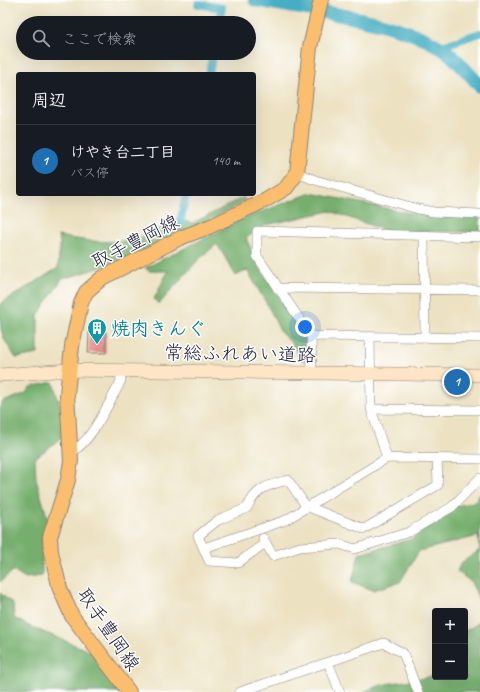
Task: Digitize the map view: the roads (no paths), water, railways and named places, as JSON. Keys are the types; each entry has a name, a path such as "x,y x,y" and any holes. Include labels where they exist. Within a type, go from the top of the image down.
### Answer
{"main road":[{"path":"297,173 306,81 319,9"},
{"name":"取手豊岡線","path":"129,692 72,616 60,589 55,573 50,537 68,480 72,461 67,394 69,370 81,303 86,292 94,283 180,238 211,226 266,200 286,188 297,173"}],"street":[{"path":"297,173 315,180 418,209 434,212 480,214"},
{"path":"312,372 312,336 277,288 257,256 257,231 480,237"},
{"path":"424,236 425,338"},
{"path":"277,288 480,290"},
{"path":"312,336 480,338"},
{"path":"370,337 371,409 387,458"},
{"name":"常総ふれあい道路","path":"0,374 69,370 120,370 480,375"},
{"path":"71,453 78,448 89,435 118,387 121,380 120,370"},
{"path":"371,409 480,410"},
{"path":"204,548 286,520 306,506 387,458 480,459"},
{"path":"265,543 238,563 209,561 198,536 218,520 247,508 254,495 266,486 288,480 306,506 364,529 438,485 437,458"},
{"path":"261,529 265,543 273,556 300,547 308,546 339,544 355,549 409,532 452,508 480,478"},
{"path":"240,692 384,643 403,653 418,692"},
{"path":"328,662 340,692"}],"waterway":[{"path":"255,0 351,17 400,29 441,48 452,56 480,86"},
{"path":"198,4 222,8 220,16"},
{"path":"439,47 480,33"},
{"path":"209,72 212,60"},
{"path":"180,224 186,196"}],"place":[{"name":"焼肉きんぐ","path":"97,345"},
{"name":"けやき台二丁目","path":"457,382"}]}
